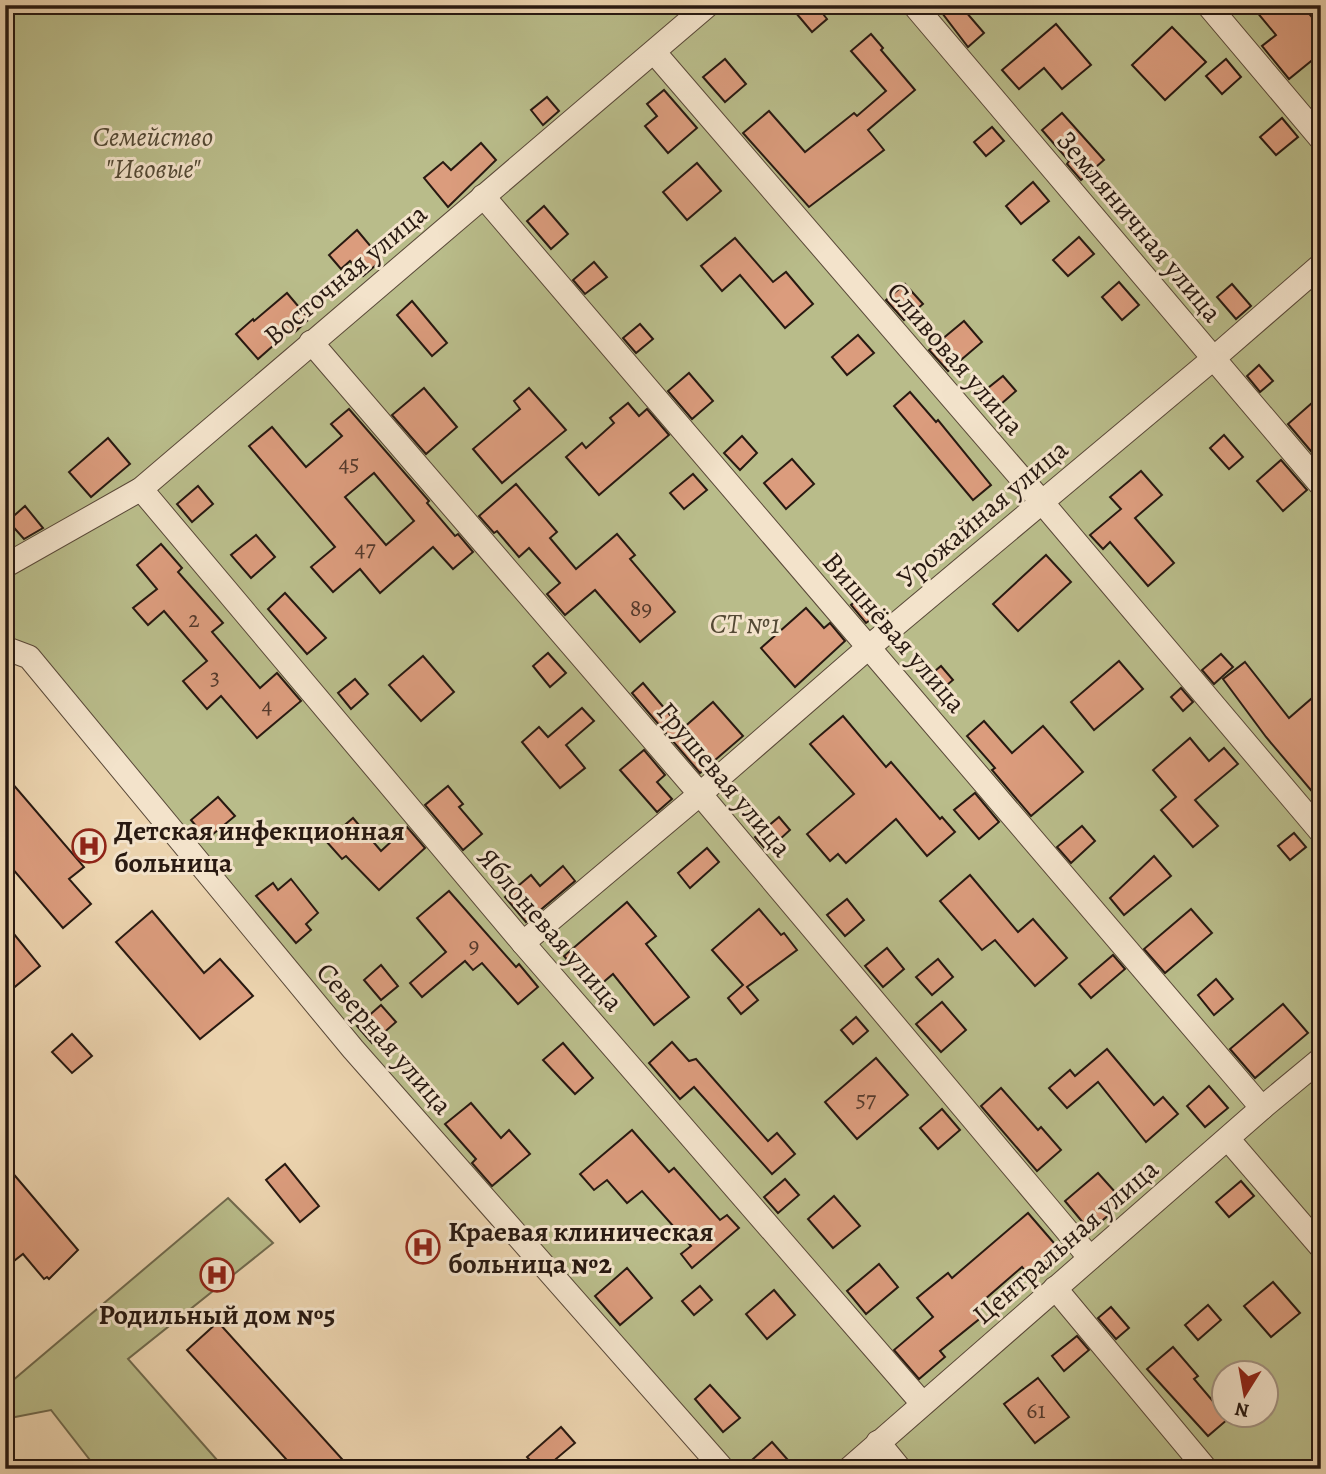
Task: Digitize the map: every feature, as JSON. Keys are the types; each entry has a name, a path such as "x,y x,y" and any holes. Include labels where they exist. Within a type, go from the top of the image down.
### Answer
{"street":[{"name":"Восточная улица","path":"5,566 141,489 708,5"},
{"name":"Земляничная улица","path":"914,5 1321,485"},
{"path":"1208,5 1321,139"},
{"name":"Сливовая улица","path":"654,52 1041,501 1321,832"},
{"name":"Вишнёвая улица","path":"483,196 1262,1108"},
{"name":"Урожайная улица","path":"523,943 1321,265"},
{"name":"Грушевая улица","path":"311,342 700,794 1090,1258"},
{"name":"Яблоневая улица","path":"141,489 523,943 922,1403"},
{"name":"Северная улица","path":"5,648 29,657 353,1049 723,1469"},
{"name":"Центральная улица","path":"849,1469 1321,1059"},
{"path":"1228,1139 1321,1247"},
{"path":"1055,1288 1206,1469"},
{"path":"878,1442 900,1469"}],"green space":[{"name":"СТ №1","path":"5,5 1321,5 1321,1469 716,1469 5,642"},
{"path":"228,1198 273,1243 128,1359 225,1469 97,1469 51,1410 5,1421 5,1387"}],"building":[{"path":"805,5 816,5 827,19 812,32 796,13"},
{"path":"936,5 960,5 984,33 968,47"},
{"path":"1251,5 1302,5 1321,28 1321,53 1289,79 1262,46 1276,35"},
{"path":"1056,24 1091,65 1062,89 1044,68 1019,89 1002,70"},
{"path":"1172,27 1206,62 1165,100 1132,65"},
{"path":"871,34 915,90 868,130 884,150 809,207 743,133 769,111 805,152 854,113 857,116 886,91 851,51"},
{"path":"725,59 746,84 725,102 703,77"},
{"path":"1226,59 1241,77 1222,94 1206,76"},
{"path":"664,90 697,128 668,153 645,126 657,116 647,104"},
{"path":"547,97 559,111 543,125 531,110"},
{"path":"1062,113 1104,160 1081,180 1067,164 1069,161 1042,130"},
{"path":"1282,118 1298,137 1276,155 1260,137"},
{"path":"992,127 1004,141 986,156 974,142"},
{"path":"481,143 496,160 448,207 424,178 443,162 451,170"},
{"path":"697,163 721,191 687,220 663,192"},
{"path":"1033,182 1049,201 1021,224 1006,206"},
{"path":"544,206 568,234 551,249 527,221"},
{"path":"357,230 382,260 363,276 350,261 341,269 329,255"},
{"path":"1079,237 1094,254 1068,276 1053,260"},
{"path":"735,238 773,282 786,272 813,304 785,328 740,275 722,291 701,266"},
{"path":"594,262 607,277 585,294 573,280"},
{"path":"1119,282 1139,305 1122,320 1102,297"},
{"path":"905,284 923,304 904,320 886,300"},
{"path":"1232,284 1251,306 1236,319 1217,297"},
{"path":"287,293 309,319 295,332 292,329 258,359 236,334"},
{"path":"412,301 447,343 432,356 397,315"},
{"path":"964,321 982,342 948,371 929,350"},
{"path":"640,324 653,339 636,353 623,338"},
{"path":"858,335 874,353 847,375 832,357"},
{"path":"1259,365 1273,381 1260,392 1247,376"},
{"path":"689,373 713,401 692,419 668,391"},
{"path":"1003,376 1016,391 1001,404 988,388"},
{"path":"424,388 457,427 426,454 392,415"},
{"path":"529,388 566,430 502,483 473,449 520,409 514,401"},
{"path":"910,392 936,422 938,420 991,485 973,500 894,406"},
{"path":"1321,395 1321,463 1288,424"},
{"path":"628,403 639,416 647,409 669,435 599,495 566,457 582,443 586,448 614,423 610,418"},
{"path":"349,409 429,501 427,503 455,536 458,534 473,552 453,569 433,547 380,593 360,569 333,592 311,567 335,547 249,446 272,427 306,467 342,436 331,424","holes":["374,473 414,521 386,545 345,497"]},
{"path":"1224,435 1243,457 1229,469 1210,448"},
{"path":"742,436 757,453 740,470 724,453"},
{"path":"108,438 130,464 91,497 69,472"},
{"path":"792,459 814,484 786,509 764,483"},
{"path":"1281,460 1307,490 1283,511 1257,481"},
{"path":"1141,471 1162,495 1135,518 1174,563 1148,586 1110,542 1103,549 1090,535 1121,509 1110,497"},
{"path":"693,474 707,490 684,509 670,493"},
{"path":"516,484 557,532 550,538 576,569 617,534 635,555 630,559 675,612 640,642 595,590 565,615 547,594 560,583 529,548 519,557 497,531 494,533 479,516"},
{"path":"198,486 213,504 192,522 177,504"},
{"path":"25,506 43,528 24,539 8,521"},
{"path":"256,535 275,557 251,578 231,555"},
{"path":"161,544 182,568 178,572 223,623 212,632 260,688 277,673 301,701 257,738 221,696 207,709 183,681 207,661 164,611 148,625 133,608 157,589 137,565"},
{"path":"1046,555 1071,582 1018,631 993,604"},
{"path":"285,593 326,638 307,654 268,609"},
{"path":"862,596 878,614 866,623 851,605"},
{"path":"806,608 824,628 830,623 845,641 795,687 761,648"},
{"path":"548,653 566,673 550,687 533,666"},
{"path":"1221,654 1233,667 1214,684 1202,670"},
{"path":"423,656 454,692 421,721 389,685"},
{"path":"1119,661 1143,689 1094,730 1071,702"},
{"path":"1245,662 1289,718 1311,699 1321,710 1321,802 1266,737 1223,679"},
{"path":"941,666 953,680 935,695 923,681"},
{"path":"355,679 368,694 351,709 338,693"},
{"path":"643,683 682,729 713,702 743,736 700,773 632,693"},
{"path":"1181,688 1193,702 1183,711 1171,697"},
{"path":"582,708 594,721 566,745 585,768 560,788 522,742 539,727 548,737"},
{"path":"843,716 886,767 891,762 940,819 942,817 955,832 927,856 896,819 846,863 838,854 830,861 807,834 854,794 810,744"},
{"path":"984,721 1012,753 1043,726 1083,772 1031,816 967,736"},
{"path":"1190,738 1209,761 1224,748 1238,764 1195,800 1218,826 1193,847 1161,810 1176,797 1153,770"},
{"path":"644,750 665,775 657,782 672,799 657,812 620,770"},
{"path":"5,775 84,867 69,879 91,904 63,928 5,860"},
{"path":"448,786 463,804 459,807 482,834 463,850 425,805"},
{"path":"975,793 999,822 979,839 954,810"},
{"path":"218,797 235,816 207,839 191,820"},
{"path":"779,817 790,830 767,851 755,837"},
{"path":"353,818 381,851 407,827 425,848 379,890 346,856 342,859 326,841"},
{"path":"1082,826 1095,841 1071,863 1057,847"},
{"path":"1294,833 1306,847 1290,860 1278,846"},
{"path":"707,848 719,862 690,888 678,873"},
{"path":"1154,856 1171,876 1124,915 1110,898"},
{"path":"563,866 575,881 526,922 505,897 531,875 540,886"},
{"path":"970,875 1018,932 1033,919 1067,958 1035,986 995,940 982,950 940,901"},
{"path":"291,879 318,913 306,924 311,930 296,943 256,896 273,883 278,890"},
{"path":"449,891 516,967 519,964 538,987 518,1004 482,963 473,970 465,961 422,997 410,983 446,952 417,918"},
{"path":"847,899 864,920 845,936 827,915"},
{"path":"627,902 656,936 646,944 689,997 654,1025 613,974 593,991 564,956"},
{"path":"759,909 797,950 747,987 758,1000 741,1014 728,998 743,985 712,950"},
{"path":"1191,909 1212,933 1165,973 1144,949"},
{"path":"152,911 204,973 220,959 253,996 200,1039 116,942"},
{"path":"5,923 40,966 5,995"},
{"path":"887,948 904,969 883,987 865,966"},
{"path":"1113,955 1125,969 1091,998 1079,984"},
{"path":"938,959 953,977 932,995 916,977"},
{"path":"381,965 398,986 381,1000 364,980"},
{"path":"1216,979 1233,999 1214,1015 1198,995"},
{"path":"942,1002 966,1030 941,1052 916,1024"},
{"path":"1283,1004 1308,1033 1255,1078 1230,1049"},
{"path":"381,1005 396,1022 372,1043 357,1026"},
{"path":"856,1017 868,1031 853,1044 841,1030"},
{"path":"72,1034 92,1056 72,1073 52,1052"},
{"path":"672,1042 689,1061 696,1059 768,1141 777,1133 795,1154 772,1174 694,1087 680,1099 649,1063"},
{"path":"563,1043 593,1078 575,1094 543,1060"},
{"path":"1107,1049 1154,1105 1163,1097 1178,1114 1146,1142 1098,1082 1067,1108 1049,1088 1070,1070 1075,1076"},
{"path":"876,1058 908,1095 857,1139 825,1102"},
{"path":"1209,1086 1228,1108 1205,1127 1187,1106"},
{"path":"1001,1088 1038,1130 1041,1127 1061,1150 1037,1171 981,1106"},
{"path":"471,1103 501,1138 509,1130 530,1154 492,1186 472,1163 476,1159 445,1124"},
{"path":"942,1109 960,1130 938,1149 920,1128"},
{"path":"632,1130 669,1172 674,1168 720,1220 727,1215 739,1228 692,1268 681,1254 691,1246 642,1191 627,1203 607,1180 594,1190 580,1174"},
{"path":"5,1164 78,1250 49,1279 44,1279 23,1254 5,1268"},
{"path":"285,1164 319,1206 300,1222 266,1180"},
{"path":"1098,1173 1124,1202 1090,1231 1065,1201"},
{"path":"785,1179 799,1195 778,1213 764,1197"},
{"path":"1241,1181 1254,1196 1229,1217 1216,1202"},
{"path":"834,1196 860,1226 833,1248 808,1219"},
{"path":"1028,1213 1060,1250 1030,1277 1022,1267 976,1307 983,1316 940,1351 945,1357 919,1379 894,1350 933,1317 917,1298 948,1273 952,1278"},
{"path":"879,1264 898,1287 866,1314 847,1291"},
{"path":"627,1268 652,1298 620,1325 595,1296"},
{"path":"1273,1282 1300,1313 1271,1337 1244,1306"},
{"path":"700,1286 712,1300 694,1315 682,1301"},
{"path":"774,1290 795,1315 767,1339 746,1314"},
{"path":"1208,1305 1221,1320 1198,1340 1185,1325"},
{"path":"1111,1307 1129,1328 1116,1339 1098,1318"},
{"path":"218,1322 351,1469 295,1469 187,1350"},
{"path":"1077,1336 1089,1350 1064,1371 1052,1356"},
{"path":"1173,1347 1198,1376 1194,1379 1210,1398 1210,1428 1217,1428 1208,1436 1147,1369"},
{"path":"1038,1378 1069,1417 1035,1443 1004,1404"},
{"path":"710,1385 740,1418 723,1432 695,1399"},
{"path":"561,1427 575,1443 544,1469 538,1469 527,1457"},
{"path":"772,1442 787,1459 775,1469 742,1469"}],"place":[{"name":"Детская инфекционная больница","path":"89,846"},
{"name":"Краевая клиническая больница №2","path":"423,1247"},
{"name":"Родильный дом №5","path":"217,1275"}],"park label":[{"name":"Семейство \"Ивовые\"","path":"153,152"}]}
